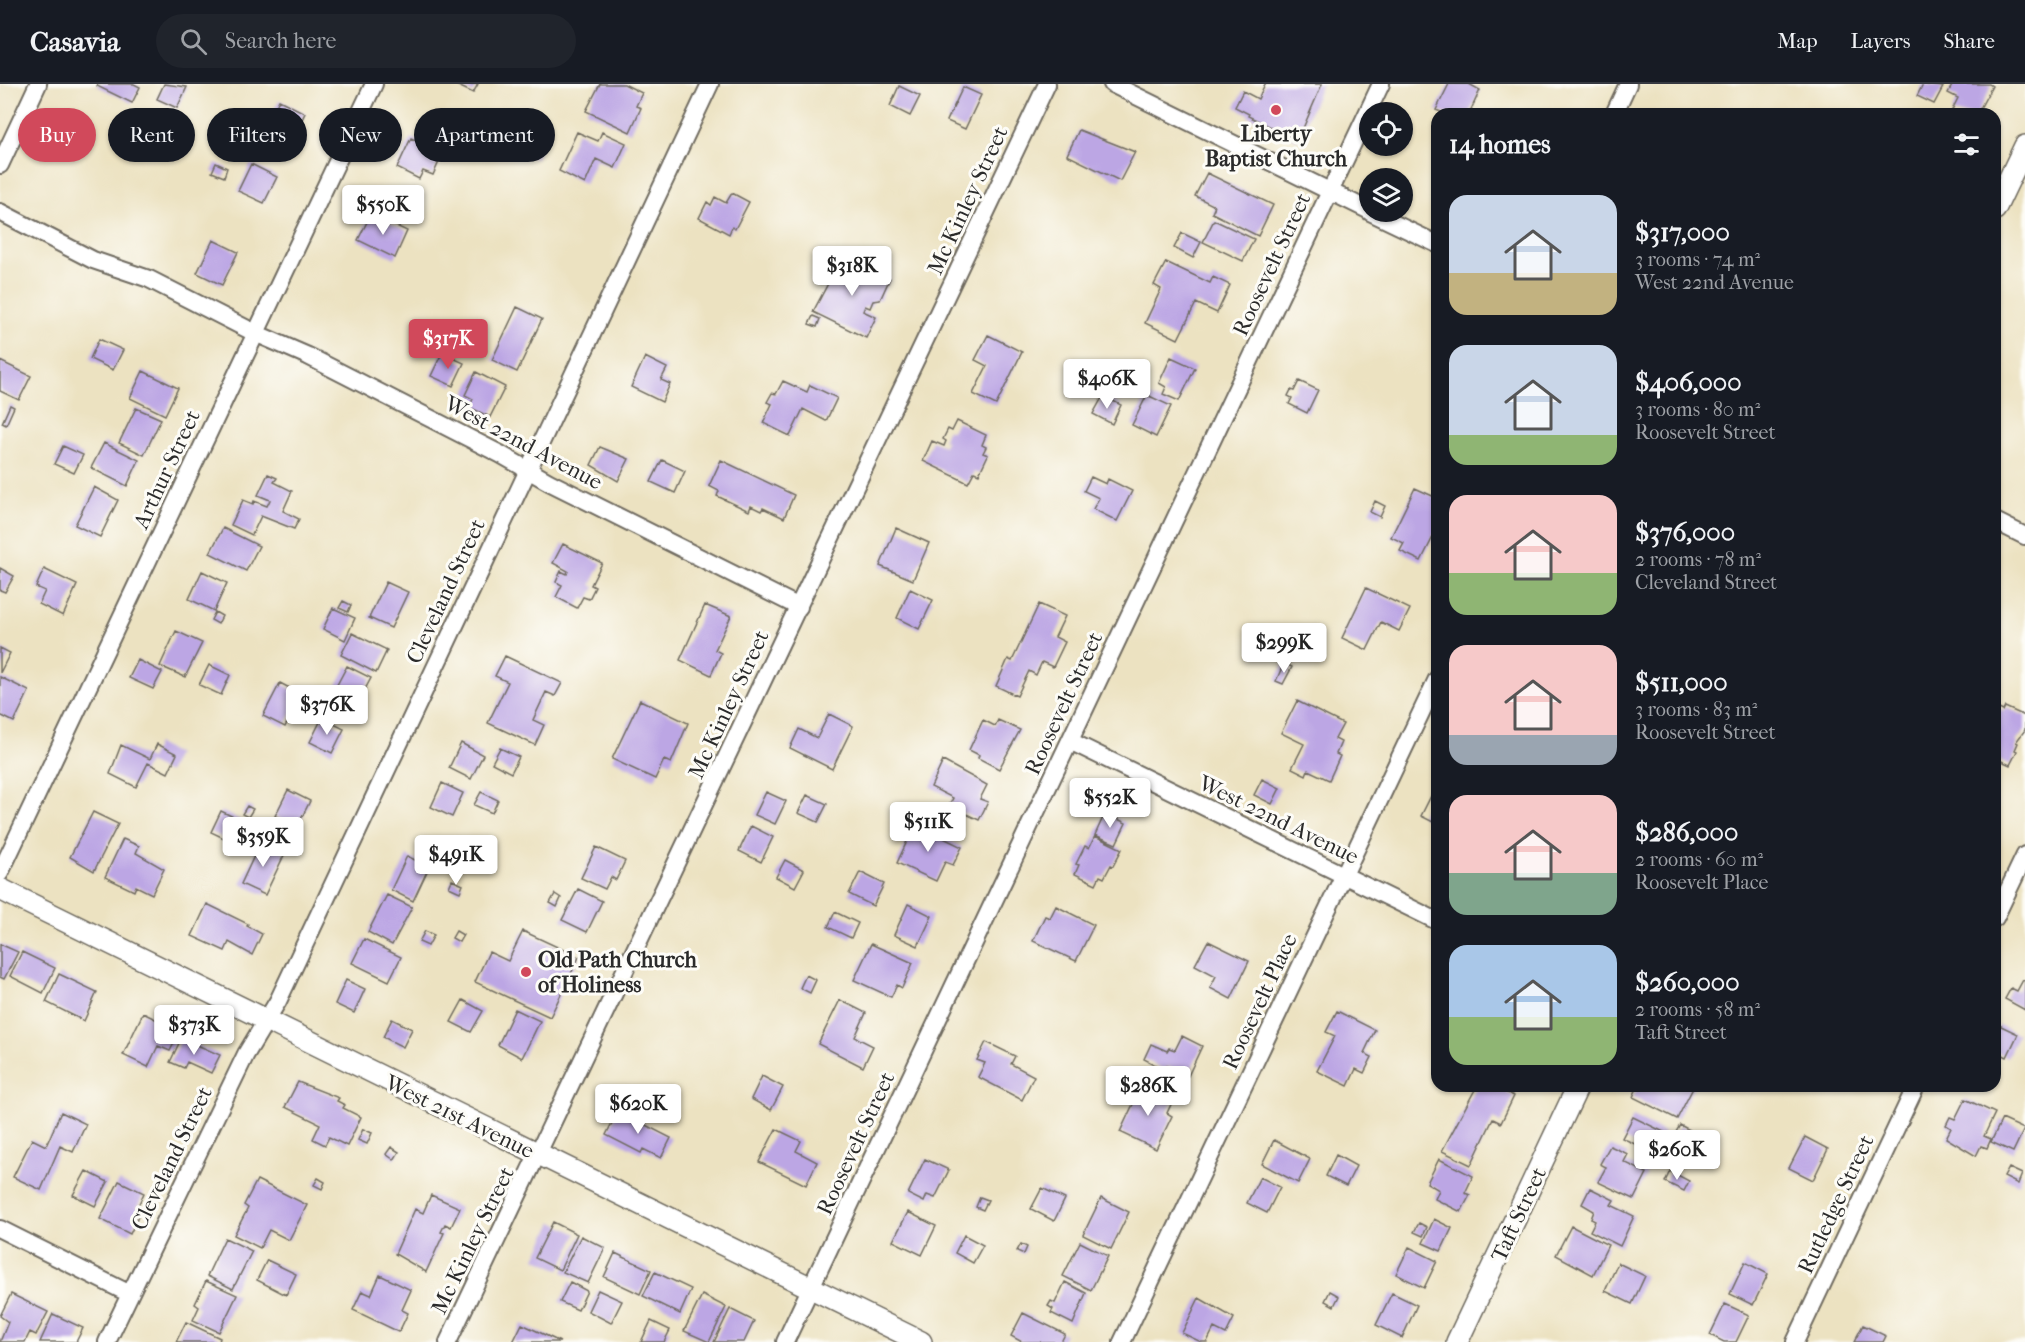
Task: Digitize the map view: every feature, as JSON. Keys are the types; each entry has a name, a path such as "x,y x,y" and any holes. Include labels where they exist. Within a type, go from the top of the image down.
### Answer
{"street":[{"path":"0,165 38,84"},
{"name":"Arthur Street","path":"0,873 374,84"},
{"name":"Cleveland Street","path":"107,1342 246,1054 278,1000 710,84"},
{"name":"Mc Kinley Street","path":"448,1342 1047,84"},
{"path":"1112,84 1359,206"},
{"name":"Roosevelt Street","path":"785,1342 1381,84"},
{"path":"1617,108 1628,84"},
{"path":"2001,196 2025,146"},
{"name":"West 22nd Avenue","path":"0,212 93,260 148,279 255,333 318,361 527,470 799,607"},
{"path":"1392,222 1431,241"},
{"path":"2001,524 2025,536"},
{"name":"Roosevelt Place","path":"1122,1342 1431,692"},
{"name":"West 22nd Avenue","path":"1070,741 1431,918"},
{"path":"2001,905 2025,855"},
{"name":"West 21st Avenue","path":"0,889 921,1342"},
{"name":"Taft Street","path":"1457,1342 1575,1092"},
{"name":"Rutledge Street","path":"1795,1342 1913,1092"},
{"path":"0,1229 130,1294"}],"building":[{"path":"98,84 134,84 140,87 132,103 97,86"},
{"path":"164,84 187,87 177,108 157,99"},
{"path":"454,84 478,84 473,93"},
{"path":"600,84 624,84 642,93 636,106 641,108 630,132 586,111"},
{"name":"Liberty Baptist Church","path":"1265,84 1322,84 1298,140 1248,116 1249,114 1235,107 1243,91 1258,99"},
{"path":"1449,84 1469,84 1480,90 1472,108 1437,108"},
{"path":"1923,84 1943,87 1934,104 1917,96"},
{"path":"1953,84 1989,84 1992,86 1980,108 1953,108 1958,98 1948,93"},
{"path":"899,86 920,96 910,116 890,106"},
{"path":"963,87 981,95 965,129 947,121"},
{"path":"279,100 295,108 275,108"},
{"path":"1079,130 1135,152 1120,181 1067,155"},
{"path":"577,132 598,141 602,132 626,143 615,168 596,159 585,184 559,171"},
{"path":"411,138 414,139 414,162 439,162 433,175 423,171 419,179 397,168 402,162"},
{"path":"216,163 227,168 224,177 212,172"},
{"path":"251,164 277,177 264,203 238,191"},
{"path":"1207,173 1273,205 1258,236 1212,213 1215,206 1195,196"},
{"path":"732,193 749,202 735,229 732,227 729,234 699,218 707,202 711,205 715,197 726,203"},
{"path":"371,214 407,231 395,258 358,240"},
{"path":"1214,220 1254,239 1243,261 1203,242"},
{"path":"1182,233 1201,242 1193,258 1174,248"},
{"path":"213,240 238,252 222,285 197,273"},
{"path":"841,259 871,273 873,269 890,278 880,300 873,301 870,308 865,306 863,311 876,317 866,338 813,312"},
{"path":"1166,262 1210,283 1213,277 1230,285 1217,313 1196,303 1178,339 1145,323 1161,289 1154,285"},
{"path":"517,307 542,319 517,372 492,360"},
{"path":"813,316 820,319 817,327 809,324"},
{"path":"988,335 1022,352 996,405 973,394 987,366 975,360"},
{"path":"99,339 123,350 113,370 90,359"},
{"path":"442,353 464,363 453,386 431,376"},
{"path":"645,357 667,368 661,380 670,384 662,402 631,387"},
{"path":"1171,357 1195,368 1179,401 1163,394 1166,387 1159,383"},
{"path":"0,361 31,376 19,400 0,391"},
{"path":"143,371 178,388 165,415 130,398"},
{"path":"476,372 505,387 490,417 469,407 473,399 465,395"},
{"path":"783,381 807,392 810,385 837,398 826,421 803,409 790,436 763,423 772,404 767,402 772,393 776,394"},
{"path":"1299,381 1318,390 1307,413 1289,404 1292,398 1288,396 1291,390 1294,391"},
{"path":"1147,395 1171,406 1156,437 1132,425"},
{"path":"1103,396 1121,405 1112,424 1093,414"},
{"path":"10,405 14,407 6,425 2,423"},
{"path":"136,408 161,419 144,455 119,443"},
{"path":"957,421 986,435 982,445 986,447 983,453 988,455 979,474 974,472 968,483 923,461 932,441 944,446 946,441 943,439 948,429 952,431"},
{"path":"104,443 139,460 127,486 91,468"},
{"path":"63,446 83,455 74,473 54,464"},
{"path":"600,447 629,459 618,481 591,465"},
{"path":"662,460 685,471 675,493 651,482"},
{"path":"721,460 794,495 784,518 763,508 761,511 751,506 749,511 717,496 719,491 709,486"},
{"path":"268,474 277,478 274,482 292,491 283,511 299,519 294,529 261,516 252,535 231,525 243,500 267,506 270,500 258,495"},
{"path":"1091,477 1106,484 1108,479 1132,491 1117,521 1093,509 1099,498 1084,491"},
{"path":"94,487 118,500 100,537 75,525"},
{"path":"1415,488 1431,495 1431,541 1421,561 1400,551 1404,543 1391,537"},
{"path":"1375,501 1385,506 1380,517 1370,512"},
{"path":"223,528 259,546 246,571 210,553"},
{"path":"896,528 929,543 913,580 880,566"},
{"path":"563,544 602,563 591,585 595,587 589,599 583,597 577,608 556,597 562,585 556,582 561,571 567,574 568,571 553,563"},
{"path":"0,568 14,576 5,592 0,590"},
{"path":"44,569 77,585 63,616 39,604 45,591 36,587"},
{"path":"202,571 227,583 214,611 189,599"},
{"path":"386,582 408,592 391,628 369,618"},
{"path":"1366,588 1410,609 1399,631 1381,622 1367,650 1342,638"},
{"path":"910,589 933,600 919,629 897,618"},
{"path":"343,601 351,605 348,612 339,608"},
{"path":"1039,604 1065,616 1055,637 1065,642 1053,667 1042,662 1036,675 1029,671 1017,696 996,686 1008,659 1012,661"},
{"path":"705,605 731,616 715,650 721,653 711,675 680,660"},
{"path":"333,608 355,618 345,640 323,629"},
{"path":"215,612 222,616 218,624 211,620"},
{"path":"176,631 202,643 185,677 160,666"},
{"path":"352,633 387,650 376,673 341,655"},
{"path":"0,648 10,653 0,673"},
{"path":"505,656 562,683 555,696 546,692 533,720 544,725 535,745 488,723 508,682 495,676"},
{"path":"138,660 162,672 153,689 129,678"},
{"path":"1284,663 1292,667 1283,684 1276,681"},
{"path":"209,665 230,675 221,695 199,685"},
{"path":"347,666 371,678 353,712 329,700"},
{"path":"0,677 29,691 14,722 0,715"},
{"path":"280,683 301,694 285,727 263,716"},
{"path":"640,700 688,723 671,763 664,760 655,779 612,759"},
{"path":"1297,701 1343,724 1335,739 1341,742 1336,754 1340,756 1329,780 1308,770 1306,775 1292,768 1304,744 1281,733"},
{"path":"2005,707 2025,716 2025,730 2016,742 2018,743 2015,750 2017,751 2010,765 2001,761 2001,710 2003,711"},
{"path":"829,714 853,726 832,769 790,748 799,729 817,738"},
{"path":"322,718 344,729 332,753 310,742"},
{"path":"983,720 995,726 998,720 1020,730 999,769 978,758 979,755 969,750"},
{"path":"461,743 483,755 471,779 449,768"},
{"path":"157,744 177,754 168,773 148,763 136,787 110,774 121,745 150,759"},
{"path":"500,748 519,757 511,773 492,763"},
{"path":"943,761 987,785 980,799 988,802 979,820 949,806 953,798 931,787"},
{"path":"1262,779 1280,788 1272,804 1254,795"},
{"path":"442,783 463,793 452,817 431,807"},
{"path":"288,790 310,801 297,827 275,816"},
{"path":"481,792 498,800 492,813 474,805"},
{"path":"766,792 786,801 775,824 755,815"},
{"path":"807,795 827,804 818,822 798,813"},
{"path":"1431,796 1431,821 1421,816"},
{"path":"247,806 253,809 248,817 242,814"},
{"path":"221,811 240,820 230,841 211,832"},
{"path":"93,812 118,824 94,871 70,857"},
{"path":"1105,813 1126,823 1116,844 1095,835"},
{"path":"915,824 962,847 953,865 945,862 936,881 897,863"},
{"path":"751,826 773,837 761,862 739,851"},
{"path":"1095,836 1122,849 1113,866 1111,865 1104,878 1100,876 1096,884 1075,874 1079,865 1076,864 1085,846 1089,848"},
{"path":"123,839 139,846 136,853 164,869 152,894 136,886 134,891 105,877"},
{"path":"261,841 285,853 265,895 241,884"},
{"path":"596,847 625,861 616,880 611,877 605,889 581,878"},
{"path":"407,856 429,867 413,901 391,890"},
{"path":"785,860 804,870 795,887 776,877"},
{"path":"860,872 884,884 873,906 849,894"},
{"path":"452,880 463,885 460,892 449,887"},
{"path":"578,889 602,901 587,932 562,920"},
{"path":"555,894 561,898 557,907 550,903"},
{"path":"387,895 412,907 392,945 368,932"},
{"path":"207,904 248,924 247,926 262,934 252,955 229,942 225,951 192,936"},
{"path":"908,904 932,916 918,946 894,935"},
{"path":"1056,906 1094,925 1076,961 1033,941 1045,916 1050,918"},
{"path":"835,912 858,923 851,938 828,927"},
{"path":"425,931 434,935 428,946 419,942"},
{"path":"456,931 463,935 459,942 452,938"},
{"name":"Old Path Church of Holiness","path":"523,931 579,957 550,1017 475,982 489,952 508,961"},
{"path":"364,939 401,957 389,981 352,963"},
{"path":"1208,941 1249,961 1231,999 1210,988 1216,976 1195,965"},
{"path":"0,944 18,952 4,979 0,977"},
{"path":"871,944 913,963 902,988 897,985 891,997 854,980"},
{"path":"22,952 55,968 43,993 10,976"},
{"path":"59,974 97,992 84,1021 46,1002"},
{"path":"806,975 816,980 810,993 800,988"},
{"path":"346,980 365,989 354,1013 335,1004"},
{"path":"2023,980 2025,981 2025,1010 2005,999 2011,988 2017,991"},
{"path":"463,1000 483,1011 471,1032 451,1022"},
{"path":"840,1000 866,1013 855,1037 873,1046 863,1067 818,1044"},
{"path":"515,1009 540,1021 522,1058 498,1045"},
{"path":"1337,1011 1375,1030 1364,1053 1372,1057 1364,1073 1356,1069 1348,1086 1317,1071 1335,1036 1326,1032"},
{"path":"143,1013 180,1031 170,1051 158,1046 148,1067 123,1055"},
{"path":"392,1019 412,1029 403,1047 383,1037"},
{"path":"2001,1026 2018,1034 2007,1057 2001,1054"},
{"path":"1182,1036 1202,1046 1188,1076 1167,1066 1165,1070 1144,1059 1151,1044 1167,1051 1169,1048 1175,1050"},
{"path":"182,1037 198,1042 197,1045 220,1055 211,1073 187,1062 184,1068 170,1062"},
{"path":"986,1042 1015,1056 1011,1064 1034,1076 1022,1100 978,1077 985,1063 977,1060"},
{"path":"762,1076 783,1087 771,1110 751,1099"},
{"path":"298,1082 339,1098 337,1101 345,1105 343,1108 361,1117 347,1146 329,1137 325,1145 313,1139 320,1124 285,1107"},
{"path":"1143,1083 1174,1098 1167,1113 1172,1116 1156,1149 1120,1132"},
{"path":"1474,1092 1506,1092 1514,1096 1501,1123 1493,1119 1471,1165 1442,1151"},
{"path":"1635,1092 1691,1092 1677,1119 1633,1097"},
{"path":"1965,1099 1995,1113 1984,1136 1991,1139 1987,1148 1981,1146 1976,1156 1946,1138 1951,1128 1946,1125 1950,1117 1955,1119"},
{"path":"618,1111 671,1138 661,1158 643,1149 641,1153 606,1135"},
{"path":"61,1112 86,1124 73,1152 60,1146 41,1190 13,1177 32,1139 46,1146"},
{"path":"1633,1117 1664,1132 1654,1153 1622,1138"},
{"path":"2002,1119 2024,1129 2013,1152 1991,1142"},
{"path":"1680,1125 1699,1135 1690,1153 1670,1143"},
{"path":"363,1129 372,1133 367,1144 358,1140"},
{"path":"776,1129 801,1141 796,1151 817,1162 806,1185 759,1162"},
{"path":"1805,1137 1828,1149 1813,1180 1789,1168"},
{"path":"1274,1140 1310,1159 1298,1183 1262,1164"},
{"path":"1610,1146 1628,1154 1624,1162 1647,1173 1634,1199 1598,1182 1606,1167 1600,1164"},
{"path":"391,1147 399,1152 394,1160 386,1154"},
{"path":"1336,1155 1356,1166 1346,1186 1326,1176"},
{"path":"925,1159 949,1170 935,1198 927,1195 924,1202 908,1194"},
{"path":"1439,1159 1473,1176 1465,1193 1470,1195 1461,1212 1435,1199 1439,1190 1427,1183"},
{"path":"2009,1168 2022,1174 2018,1184 2004,1177"},
{"path":"86,1171 108,1182 95,1206 73,1195"},
{"path":"1670,1171 1689,1181 1684,1191 1665,1182"},
{"path":"1260,1177 1280,1187 1267,1213 1247,1203"},
{"path":"318,1178 325,1182 322,1189 314,1185"},
{"path":"257,1180 307,1205 289,1240 269,1230 260,1248 234,1235 248,1208 244,1205"},
{"path":"119,1181 144,1193 137,1208 141,1210 130,1234 100,1219"},
{"path":"1042,1188 1065,1199 1054,1221 1031,1209"},
{"path":"1590,1188 1614,1200 1611,1205 1634,1216 1620,1246 1590,1231 1595,1221 1591,1219 1594,1211 1582,1204"},
{"path":"431,1195 460,1208 451,1227 445,1224 441,1232 444,1233 426,1272 395,1254 415,1209 423,1213"},
{"path":"980,1197 988,1200 983,1210 976,1207"},
{"path":"1101,1198 1129,1212 1111,1249 1083,1235"},
{"path":"908,1212 936,1226 922,1255 893,1241"},
{"path":"1434,1219 1452,1228 1441,1251 1423,1243"},
{"path":"553,1222 577,1234 560,1270 535,1258"},
{"path":"1419,1223 1427,1227 1423,1236 1414,1232"},
{"path":"1571,1226 1608,1245 1593,1275 1556,1255"},
{"path":"964,1235 983,1245 973,1263 955,1253"},
{"path":"581,1236 605,1248 588,1283 563,1272"},
{"path":"225,1238 252,1251 233,1289 207,1276"},
{"path":"1080,1242 1108,1256 1091,1290 1063,1276"},
{"path":"1021,1244 1027,1247 1024,1254 1017,1251"},
{"path":"1409,1247 1437,1261 1424,1288 1396,1274"},
{"path":"615,1253 651,1270 640,1294 604,1277"},
{"path":"267,1260 296,1274 286,1295 257,1280"},
{"path":"1745,1262 1768,1274 1753,1305 1730,1294"},
{"path":"1618,1263 1645,1276 1632,1304 1605,1291"},
{"path":"655,1272 691,1289 680,1314 643,1296"},
{"path":"380,1275 411,1290 402,1310 408,1313 399,1332 353,1310 362,1291 371,1295"},
{"path":"206,1281 237,1295 219,1332 193,1320 199,1307 195,1304"},
{"path":"570,1282 587,1291 578,1310 560,1302"},
{"path":"1065,1282 1086,1293 1073,1324 1051,1313 1053,1309 1048,1306 1051,1301 1055,1303"},
{"path":"598,1290 622,1301 611,1323 588,1311"},
{"path":"1330,1291 1339,1296 1334,1306 1325,1301"},
{"path":"1392,1293 1417,1305 1402,1338 1376,1325"},
{"path":"11,1294 48,1312 36,1335 30,1332 25,1342 0,1342 8,1322 0,1316"},
{"path":"702,1295 726,1307 709,1342 684,1331"},
{"path":"1199,1298 1234,1318 1226,1334 1214,1328 1207,1342 1201,1342 1182,1333"},
{"path":"1725,1304 1749,1315 1736,1342 1724,1342 1710,1335"},
{"path":"730,1309 754,1321 744,1342 714,1342"},
{"path":"1023,1313 1065,1334 1061,1342 1022,1342 1011,1336"},
{"path":"53,1314 83,1328 76,1342 40,1342"},
{"path":"651,1321 670,1330 664,1342 641,1342"},
{"path":"186,1322 220,1338 219,1342 176,1342"},
{"path":"522,1324 560,1342 513,1342"},
{"path":"1863,1325 1886,1336 1883,1342 1854,1342"}],"place":[{"name":"Liberty Baptist Church","path":"1276,110"},
{"name":"Old Path Church of Holiness","path":"526,972"}]}
